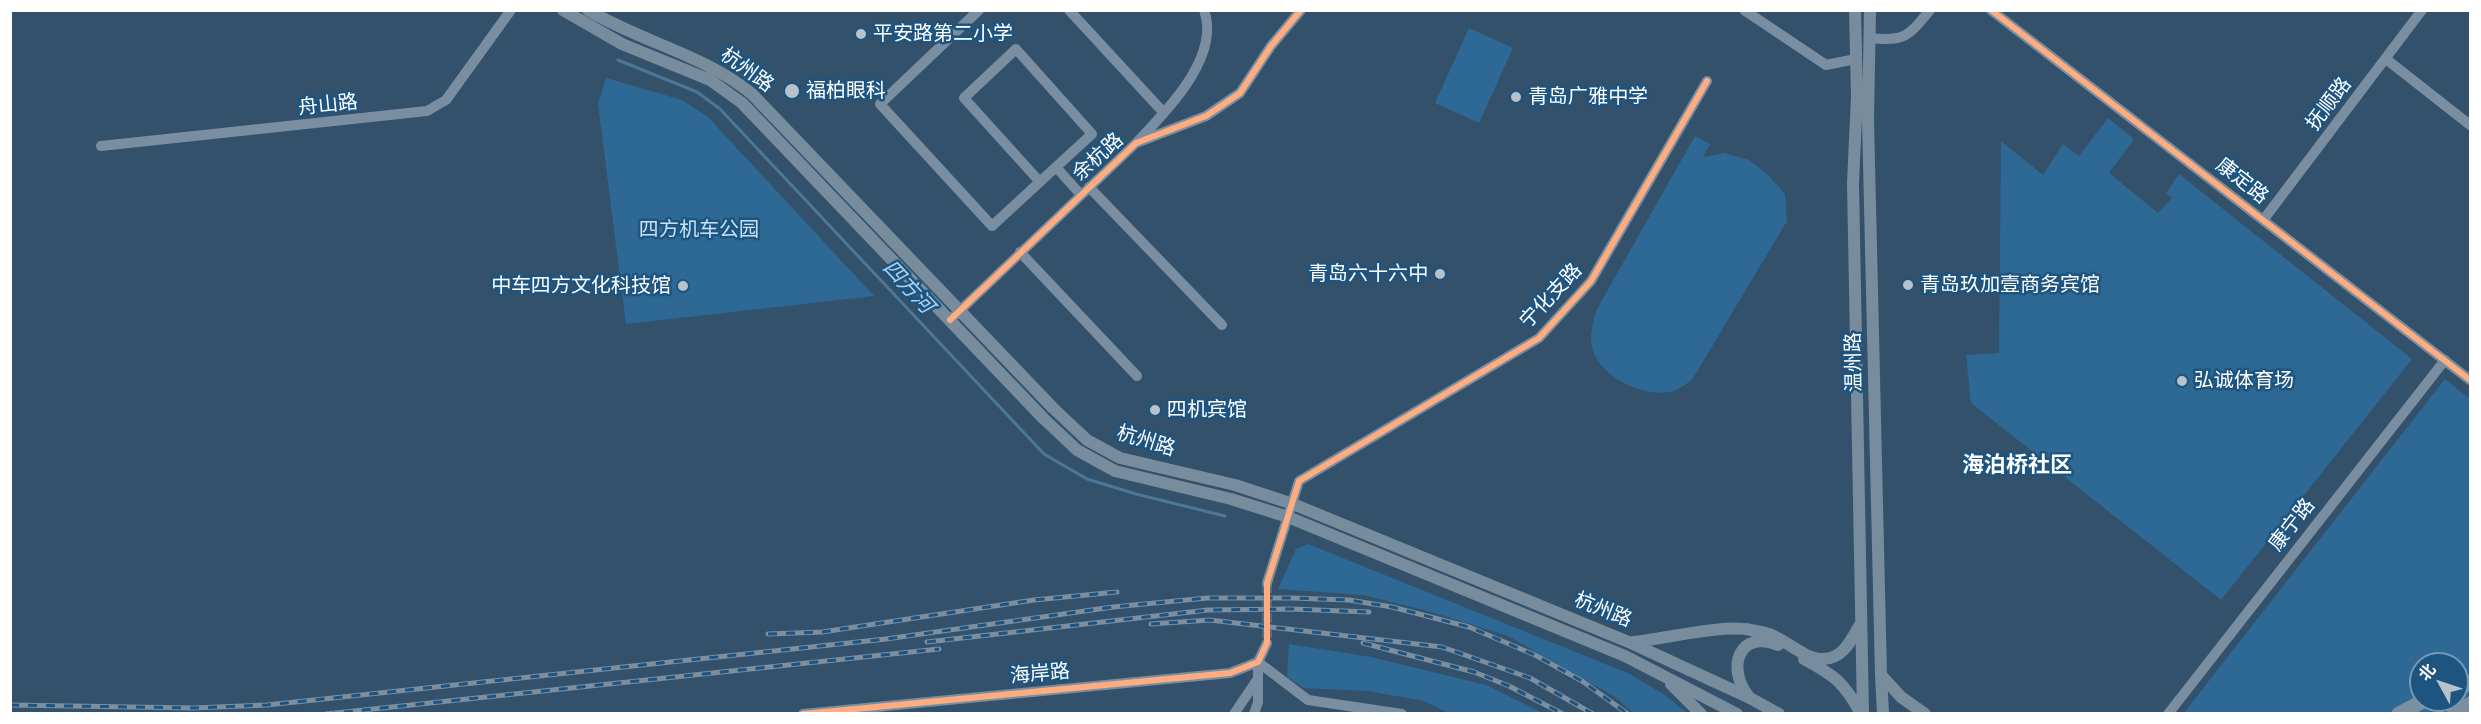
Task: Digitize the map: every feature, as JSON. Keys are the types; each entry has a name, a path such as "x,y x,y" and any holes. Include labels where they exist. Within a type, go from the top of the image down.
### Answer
{"highway":[{"path":"2454,714 2470,704"}],"main road":[{"name":"杭州路","path":"563,10 622,44 710,80 737,99 1052,427 1077,450 1123,474 1225,497 1288,517 1619,653 1737,714"},
{"name":"杭州路","path":"588,10 628,32 710,65 745,88 1053,408 1087,440 1120,458 1222,482 1293,504 1631,643 1750,698 1779,714"},
{"name":"温州路","path":"1855,10 1853,183 1862,714"},
{"name":"温州路","path":"1856,42 1861,10"},
{"name":"温州路","path":"1870,10 1868,120 1883,714"},
{"path":"1631,643 1730,629 1747,629 1769,634 1814,657 1824,659 1842,652 1851,642 1862,622"},
{"path":"1750,698 1737,678 1736,664 1748,646 1756,641 1766,641 1832,675 1847,688 1862,714"},
{"path":"1657,672 1701,714"},
{"path":"1881,675 1902,697 1925,714"}],"street":[{"name":"舟山路","path":"101,146 427,111 446,100 511,10"},
{"path":"979,10 880,104 992,226 1040,182 1092,134 1016,49 964,98 1040,182"},
{"path":"1069,10 1164,113"},
{"path":"1136,143 1178,97 1201,58 1208,22 1204,10"},
{"name":"余杭路","path":"950,320 1136,143 1206,116 1240,93 1271,46 1301,10"},
{"path":"1744,10 1826,65 1856,59"},
{"path":"1869,38 1894,40 1911,34 1930,10"},
{"name":"康定路","path":"1991,10 2470,380"},
{"name":"抚顺路","path":"2264,219 2422,10"},
{"path":"2386,59 2470,125"},
{"name":"宁化支路","path":"1293,504 1299,480 1539,338 1592,281 1707,81"},
{"path":"1056,167 1085,191 1222,325"},
{"path":"1020,252 1137,376"},
{"name":"康宁路","path":"2168,714 2445,360"},
{"path":"1267,583 1293,504"},
{"path":"1254,714 1258,702 1258,662 1267,643"},
{"path":"1258,662 1308,700 1398,713"},
{"name":"海岸路","path":"803,714 1230,673 1258,662"},
{"path":"1234,714 1257,680"}],"green space":[{"path":"1469,28 1513,48 1479,123 1435,103"},
{"name":"四方机车公园","path":"606,78 682,100 708,117 874,296 626,324 598,104"},
{"name":"弘诚体育场","path":"2108,118 2134,139 2109,173 2158,213 2172,198 2166,193 2179,174 2412,359 2221,600 1971,403 1966,355 1999,353 2001,141 2043,175 2063,144 2079,156"},
{"path":"1695,136 1710,144 1703,157 1724,153 1749,160 1768,175 1785,194 1787,221 1692,380 1676,390 1665,393 1652,392 1625,384 1603,368 1592,346 1592,327 1597,309"},
{"path":"2445,379 2470,399 2470,713 2183,714"},
{"path":"1308,544 1630,674 1666,696 1687,713 1633,713 1615,697 1508,636 1428,611 1363,595 1278,589 1296,549"},
{"path":"1289,644 1371,657 1486,685 1543,713 1449,713 1424,701 1368,691 1304,688 1287,677"}],"waterway":[{"name":"四方河","path":"618,60 697,92 720,109 1044,454 1087,479 1225,516"}],"tunnel":[{"path":"1267,583 1267,643"}],"railway":[{"path":"768,634 822,632 1034,600 1117,592"},
{"path":"10,705 193,708 267,705 886,639 1113,607 1207,598 1291,598 1349,600 1392,607 1469,627 1535,655 1582,681 1628,714"},
{"path":"927,642 1208,610 1291,609 1369,612"},
{"path":"1151,624 1210,620 1442,647 1530,678 1593,714"},
{"path":"1363,643 1474,672 1509,686 1563,714"},
{"path":"326,714 939,649"}],"cycle path":[{"path":"950,320 1136,143 1206,116 1240,93 1271,46 1301,10"},
{"path":"1991,10 2470,380"},
{"path":"803,714 1230,673 1258,662 1267,643 1267,583 1299,481 1539,338 1591,281 1707,81"}],"place":[{"name":"平安路第二小学","path":"861,34"},
{"name":"福柏眼科","path":"792,91"},
{"name":"青岛广雅中学","path":"1516,97"},
{"name":"青岛六十六中","path":"1440,274"},
{"name":"青岛玖加壹商务宾馆","path":"1908,285"},
{"name":"中车四方文化科技馆","path":"683,286"},
{"name":"弘诚体育场","path":"2182,381"},
{"name":"四机宾馆","path":"1155,410"}],"district":[{"name":"海泊桥社区","path":"2017,465"}]}
